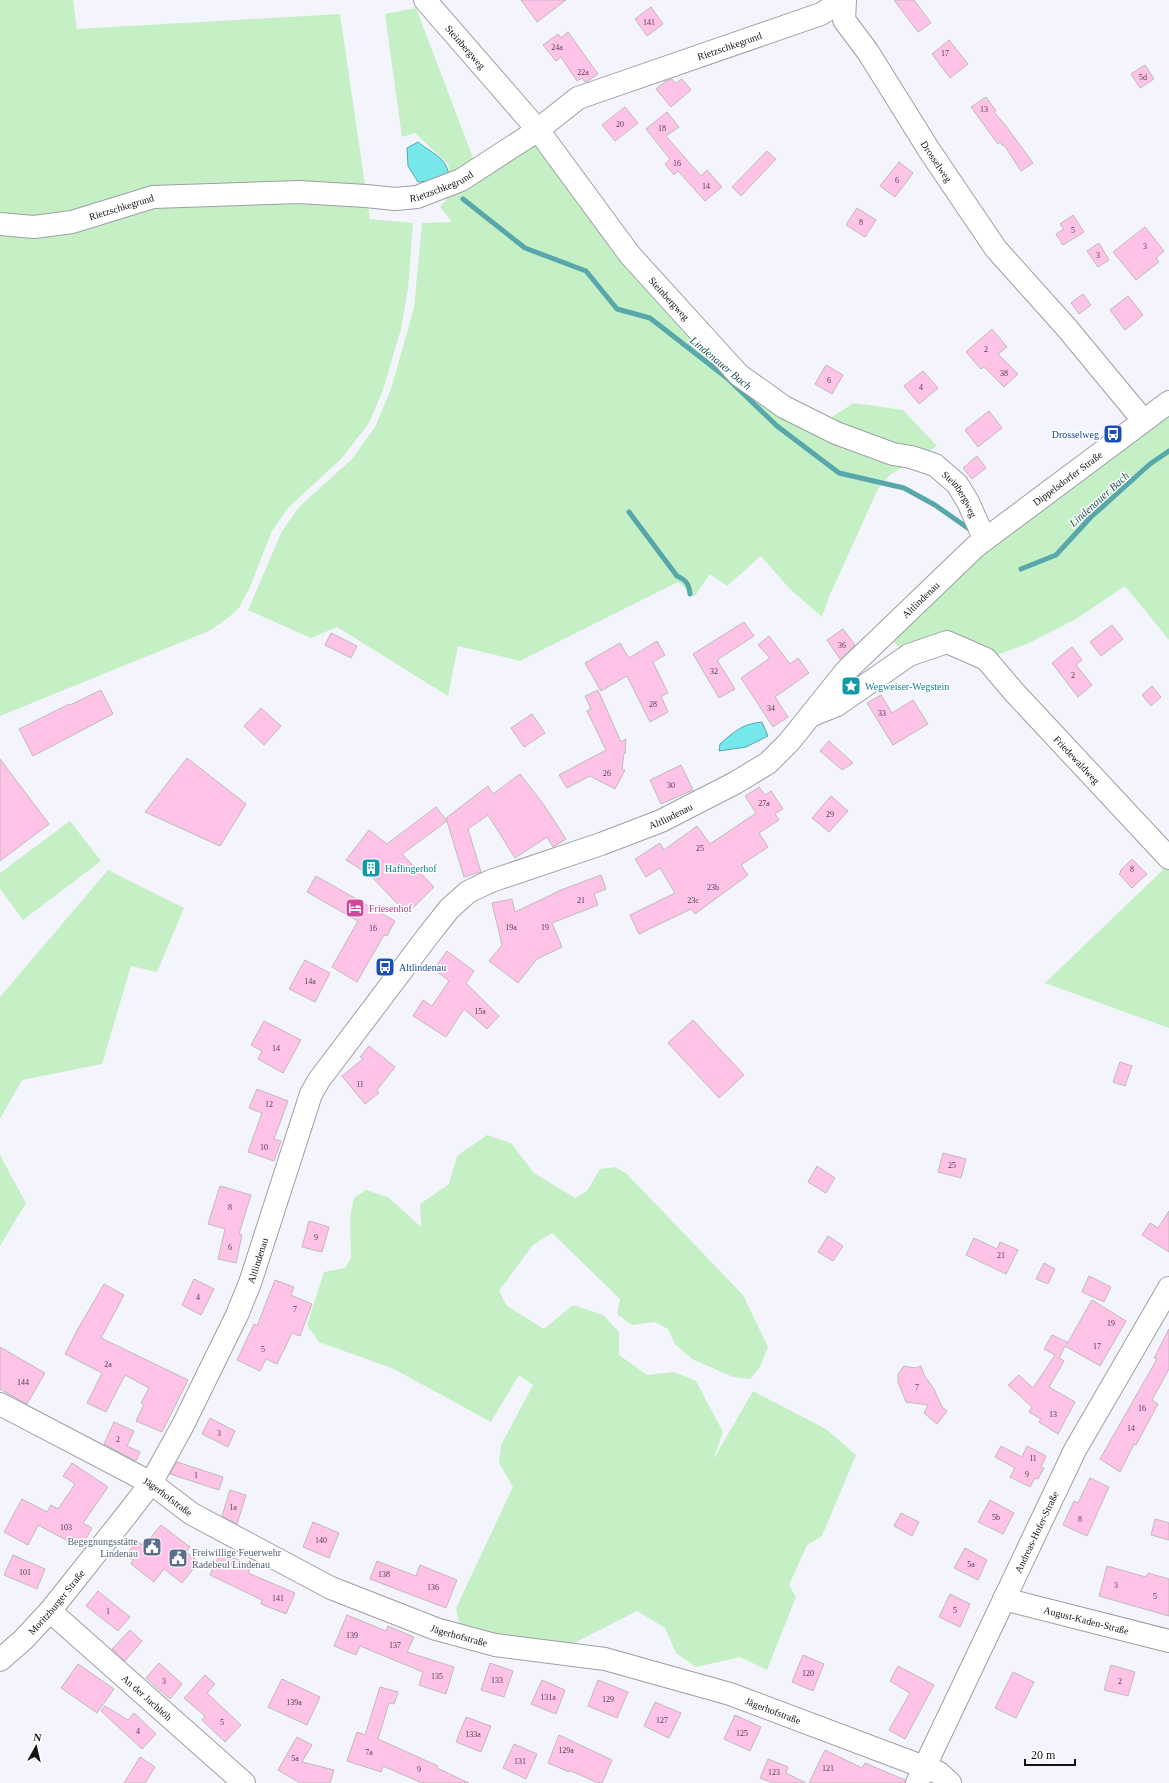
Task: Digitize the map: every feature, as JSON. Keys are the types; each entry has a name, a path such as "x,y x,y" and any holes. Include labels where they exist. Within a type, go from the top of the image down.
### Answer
{"street":[{"name":"Steinbergweg","path":"425,0 538,130 630,255 739,375 784,407 836,433 893,454 911,457 935,465 957,484 968,502 984,538"},
{"name":"Rietzschkegrund","path":"0,224 34,227 72,222 153,197 299,192 395,199 417,197 461,180 538,130 578,98 821,14 844,0"},
{"name":"Drosselweg","path":"844,0 844,20 868,52 929,150 996,249 1066,327 1144,420"},
{"name":"Dippelsdorfer Straße","path":"984,538 1169,402"},
{"name":"Altlindenau","path":"151,1483 190,1411 245,1296 311,1094 319,1080 450,909 468,892 491,881 601,844 661,821 735,783 768,763 789,742 846,671 984,538"},
{"name":"Friedewaldweg","path":"809,716 836,705 909,655 947,642 986,659 1014,692 1169,858"},
{"name":"Andreas-Hofer-Straße","path":"921,1775 1075,1450 1169,1288"},
{"name":"Jägerhofstraße","path":"0,1404 151,1483 192,1514 331,1588 436,1629 495,1646 605,1660 730,1694 921,1775 939,1773 950,1783"},
{"name":"Moritzburger Straße","path":"0,1660 24,1640 50,1611 151,1483"},
{"name":"August-Kaden-Straße","path":"1004,1599 1169,1641"},
{"name":"An der Juchhöh","path":"50,1611 244,1783"}],"green space":[{"path":"0,0 73,0 77,29 340,14 370,219 413,223 408,289 401,329 383,390 369,423 342,458 289,507 272,531 250,587 239,608 228,618 209,631 0,716 0,230 69,215 0,218"},
{"path":"416,8 478,171 538,132 737,377 817,426 854,403 903,410 937,446 890,475 878,489 829,597 822,617 789,588 761,556 727,586 710,574 694,597 678,582 520,661 458,646 448,696 337,627 311,638 248,610 282,531 299,507 352,459 375,427 391,389 414,308 422,223 452,222 440,207 461,182 450,174 448,164 415,133 402,137 385,14"},
{"path":"1169,406 1169,640 1125,586 1076,619 1027,644 986,659 947,635 901,649 889,636 980,551"},
{"path":"70,821 101,861 23,920 0,889 0,873"},
{"path":"1169,863 1169,1028 1045,983 1167,866"},
{"path":"108,870 184,908 157,972 131,966 102,1064 22,1080 0,1119 0,997"},
{"path":"487,1135 511,1143 534,1173 575,1198 587,1191 600,1169 615,1167 626,1173 743,1295 768,1347 760,1367 750,1379 733,1377 692,1359 675,1344 668,1329 655,1322 632,1325 617,1314 620,1299 552,1233 533,1245 499,1291 507,1306 544,1329 573,1305 603,1315 619,1332 619,1355 647,1375 674,1372 696,1381 723,1432 713,1460 753,1391 826,1429 856,1455 822,1536 807,1545 789,1585 796,1597 767,1670 740,1657 696,1667 676,1653 665,1628 637,1611 568,1646 524,1642 460,1627 456,1608 513,1487 499,1463 501,1445 533,1385 519,1375 491,1422 394,1369 319,1342 307,1325 324,1272 345,1268 351,1258 350,1217 354,1198 366,1190 388,1197 421,1227 420,1204 449,1184 457,1156"},
{"path":"0,1155 26,1203 0,1246"}],"water":[{"path":"418,142 441,159 449,174 431,181 418,182 408,166 407,148"},
{"path":"762,722 768,736 746,747 719,751 720,744 735,732 749,724"}],"building":[{"path":"521,0 566,0 537,22"},
{"path":"894,0 914,0 931,23 918,32"},
{"path":"651,7 663,24 647,36 635,19"},
{"path":"568,32 598,74 588,81 585,82 582,78 577,81 561,57 556,61 543,45 558,34 561,38"},
{"path":"949,40 968,64 950,78 932,54"},
{"path":"1145,65 1154,79 1140,88 1131,74"},
{"path":"672,79 676,83 682,79 691,90 671,107 656,89 666,81"},
{"path":"986,97 996,111 994,112 1033,163 1021,171 1004,145 1003,146 1000,142 998,144 971,107"},
{"path":"625,107 638,123 615,141 602,125"},
{"path":"667,112 679,127 666,136 701,176 707,170 722,187 705,201 678,171 674,175 665,164 670,159 646,129"},
{"path":"767,151 776,159 741,196 732,187"},
{"path":"899,162 913,173 895,197 880,186"},
{"path":"857,208 876,220 865,237 846,225"},
{"path":"1073,215 1084,232 1063,245 1056,234 1064,229 1060,224"},
{"path":"1145,227 1164,251 1156,258 1159,262 1136,280 1113,252"},
{"path":"1099,243 1109,260 1098,267 1087,251"},
{"path":"1083,294 1091,305 1079,314 1071,303"},
{"path":"1128,296 1143,315 1125,330 1110,310"},
{"path":"992,329 1007,347 998,354 1018,374 1004,387 984,367 981,369 966,352"},
{"path":"826,365 843,375 832,394 815,384"},
{"path":"923,371 938,388 919,404 904,386"},
{"path":"989,411 1002,428 978,447 965,430"},
{"path":"977,456 986,468 972,479 963,468"},
{"path":"744,622 754,636 717,660 735,689 719,698 693,654"},
{"path":"1112,625 1123,639 1101,656 1090,642"},
{"path":"843,629 855,645 840,659 827,640"},
{"path":"331,633 357,646 351,658 325,645"},
{"path":"769,636 790,664 798,658 809,673 775,697 788,717 773,727 741,678 770,658 758,645"},
{"path":"657,641 665,655 653,662 668,693 661,696 668,712 650,722 627,676 601,691 585,663 620,643 629,658"},
{"path":"1072,647 1082,660 1076,665 1092,685 1078,697 1052,663"},
{"path":"1152,686 1161,697 1151,706 1142,695"},
{"path":"101,690 113,714 33,756 19,729"},
{"path":"598,690 621,742 626,739 626,753 624,753 622,769 625,770 615,789 590,776 567,788 559,775 606,750 587,711 591,709 585,696"},
{"path":"881,695 892,713 913,700 928,724 893,745 867,703"},
{"path":"261,708 281,726 264,745 244,726"},
{"path":"532,714 545,733 524,747 511,728"},
{"path":"829,741 853,763 842,770 820,751"},
{"path":"187,758 246,804 220,846 145,812"},
{"path":"0,759 49,824 0,861"},
{"path":"681,765 693,790 661,804 650,780"},
{"path":"520,774 544,805 566,839 553,847 547,837 515,858 488,815 468,829 481,872 464,877 446,818 488,786 493,794"},
{"path":"759,787 765,795 771,791 783,809 775,814 779,820 759,833 768,847 741,865 748,875 695,914 691,909 639,934 630,915 675,893 660,868 646,877 635,859 660,843 664,850 697,826 710,844 756,813 745,796"},
{"path":"831,796 848,811 829,832 812,818"},
{"name":"Haflingerhof","path":"436,807 447,821 402,854 434,887 407,914 371,876 346,860 369,830 387,844"},
{"path":"1132,859 1147,874 1132,888 1119,874 1121,872 1120,871"},
{"path":"601,875 606,889 594,894 598,905 552,923 562,947 537,959 518,983 489,961 502,945 492,903 512,899 515,912 561,890"},
{"path":"316,876 395,921 387,936 384,935 357,982 332,967 358,921 307,892"},
{"path":"447,951 474,971 466,983 499,1016 487,1029 464,1009 446,1037 413,1016 423,1000 432,1006 449,981 434,969"},
{"path":"305,960 330,973 315,1002 289,989"},
{"path":"693,1020 744,1075 719,1098 668,1043"},
{"path":"264,1021 301,1040 283,1073 258,1059 262,1051 251,1045"},
{"path":"369,1046 395,1067 377,1090 379,1093 365,1104 342,1076 363,1059 360,1057"},
{"path":"1120,1062 1132,1066 1125,1086 1113,1082"},
{"path":"257,1089 288,1101 274,1139 281,1141 274,1161 248,1152 262,1113 249,1108"},
{"path":"943,1153 966,1159 961,1178 938,1172"},
{"path":"817,1166 835,1178 826,1193 808,1182"},
{"path":"220,1186 251,1195 239,1234 242,1235 236,1263 218,1259 225,1229 208,1224"},
{"path":"1169,1211 1169,1252 1142,1235 1150,1223 1158,1228"},
{"path":"309,1221 329,1227 322,1252 302,1247"},
{"path":"828,1236 843,1246 833,1261 818,1252"},
{"path":"974,1238 997,1249 1000,1242 1018,1250 1006,1274 966,1255"},
{"path":"1044,1263 1055,1269 1048,1284 1036,1279"},
{"path":"1089,1276 1111,1287 1104,1302 1082,1292"},
{"path":"194,1279 214,1289 201,1315 182,1305"},
{"path":"275,1280 294,1287 291,1295 312,1304 300,1336 292,1333 277,1364 266,1359 260,1371 237,1360 254,1324 257,1326"},
{"path":"104,1284 124,1295 101,1338 188,1380 162,1432 136,1421 144,1404 141,1403 149,1388 125,1375 106,1412 87,1403 102,1373 65,1354"},
{"path":"1092,1300 1126,1321 1100,1366 1065,1346 1059,1358 1064,1361 1049,1387 1075,1402 1058,1434 1039,1422 1041,1419 1029,1412 1032,1407 1008,1385 1019,1375 1033,1388 1055,1355 1044,1349 1052,1335 1067,1342 1067,1344"},
{"path":"1169,1329 1169,1369 1152,1400 1158,1404 1136,1445 1134,1444 1120,1472 1100,1459 1157,1359 1154,1358"},
{"path":"0,1347 45,1373 27,1404 0,1389"},
{"path":"904,1366 915,1368 921,1366 924,1375 934,1389 942,1407 947,1411 937,1424 924,1413 928,1405 906,1402 898,1382 898,1374"},
{"path":"210,1418 235,1431 228,1447 202,1434"},
{"path":"114,1422 134,1431 127,1446 140,1452 136,1461 104,1444"},
{"path":"1001,1446 1022,1457 1027,1446 1046,1456 1041,1467 1044,1468 1038,1479 1035,1478 1030,1487 1010,1477 1015,1468 995,1457"},
{"path":"177,1462 223,1477 219,1490 170,1474"},
{"path":"72,1463 108,1487 83,1523 92,1528 81,1548 38,1525 28,1545 4,1532 22,1499 47,1512 51,1505 58,1509 75,1484 63,1476"},
{"path":"1090,1478 1109,1487 1087,1536 1063,1525 1074,1501 1078,1503"},
{"path":"230,1490 246,1495 237,1524 222,1516"},
{"path":"990,1500 1014,1513 1003,1534 978,1522"},
{"path":"901,1513 919,1522 912,1536 894,1526"},
{"path":"1155,1519 1169,1523 1169,1540 1151,1535"},
{"path":"313,1522 339,1533 329,1558 303,1547"},
{"path":"161,1525 190,1547 186,1552 199,1562 182,1583 164,1569 154,1582 131,1564 133,1560 126,1555 137,1541 144,1546"},
{"path":"965,1548 987,1560 978,1580 954,1568"},
{"path":"221,1552 251,1566 248,1573 295,1593 286,1614 261,1604 262,1600 210,1575"},
{"path":"13,1555 45,1569 37,1589 4,1575"},
{"path":"377,1561 416,1576 420,1565 457,1580 446,1608 370,1579"},
{"path":"1107,1566 1146,1577 1148,1573 1169,1579 1169,1616 1099,1596"},
{"path":"98,1591 130,1617 118,1631 86,1606"},
{"path":"950,1594 970,1604 960,1627 939,1617"},
{"path":"347,1615 386,1631 388,1626 414,1637 407,1652 454,1667 446,1694 419,1685 423,1672 360,1646 356,1655 334,1646"},
{"path":"130,1630 142,1641 125,1661 112,1649"},
{"path":"803,1655 824,1664 813,1691 792,1682"},
{"path":"159,1663 182,1684 170,1699 146,1678"},
{"path":"490,1663 513,1671 504,1697 481,1690"},
{"path":"78,1664 114,1689 97,1713 61,1688"},
{"path":"1111,1665 1135,1672 1128,1696 1104,1690"},
{"path":"898,1666 934,1685 905,1739 889,1730 910,1693 890,1681"},
{"path":"1013,1672 1034,1682 1016,1718 995,1708"},
{"path":"205,1675 215,1684 207,1693 241,1725 225,1742 202,1720 205,1716 184,1698"},
{"path":"282,1679 320,1697 307,1725 268,1707"},
{"path":"542,1680 565,1690 556,1714 531,1704"},
{"path":"598,1680 628,1692 617,1718 588,1706"},
{"path":"380,1687 398,1692 394,1704 389,1703 378,1739 438,1766 437,1768 469,1783 422,1783 383,1766 381,1772 347,1761 357,1732 365,1735"},
{"path":"655,1702 681,1713 669,1738 644,1726"},
{"path":"105,1706 128,1720 134,1713 156,1734 142,1749 101,1711"},
{"path":"735,1715 761,1727 750,1751 724,1739"},
{"path":"466,1717 491,1726 481,1752 456,1742"},
{"path":"559,1735 612,1760 602,1783 598,1783 569,1770 569,1772 548,1763"},
{"path":"297,1737 312,1745 302,1762 334,1770 330,1783 300,1783 278,1770"},
{"path":"514,1744 537,1754 526,1779 503,1768"},
{"path":"825,1750 862,1768 865,1763 905,1780 905,1783 809,1783"},
{"path":"140,1757 155,1767 145,1783 124,1783"},
{"path":"768,1759 788,1767 786,1773 806,1783 773,1783 760,1778"}],"waterway":[{"name":"Lindenauer Bach","path":"463,199 525,248 586,271 617,309 650,318 727,378 777,426 839,473 904,488 935,505 972,531"},
{"name":"Lindenauer Bach","path":"1021,569 1056,555 1090,518 1150,464 1169,451"},
{"path":"629,512 677,576 683,579 686,583 690,594"}],"place":[{"name":"Drosselweg","path":"1113,434"},
{"name":"Wegweiser-Wegstein","path":"851,686"},
{"name":"Haflingerhof","path":"371,868"},
{"name":"Friesenhof","path":"355,908"},
{"name":"Altlindenau","path":"385,967"},
{"name":"Begegnungsstätte Lindenau","path":"152,1547"},
{"name":"Freiwillige Feuerwehr Radebeul Lindenau","path":"178,1558"}]}
